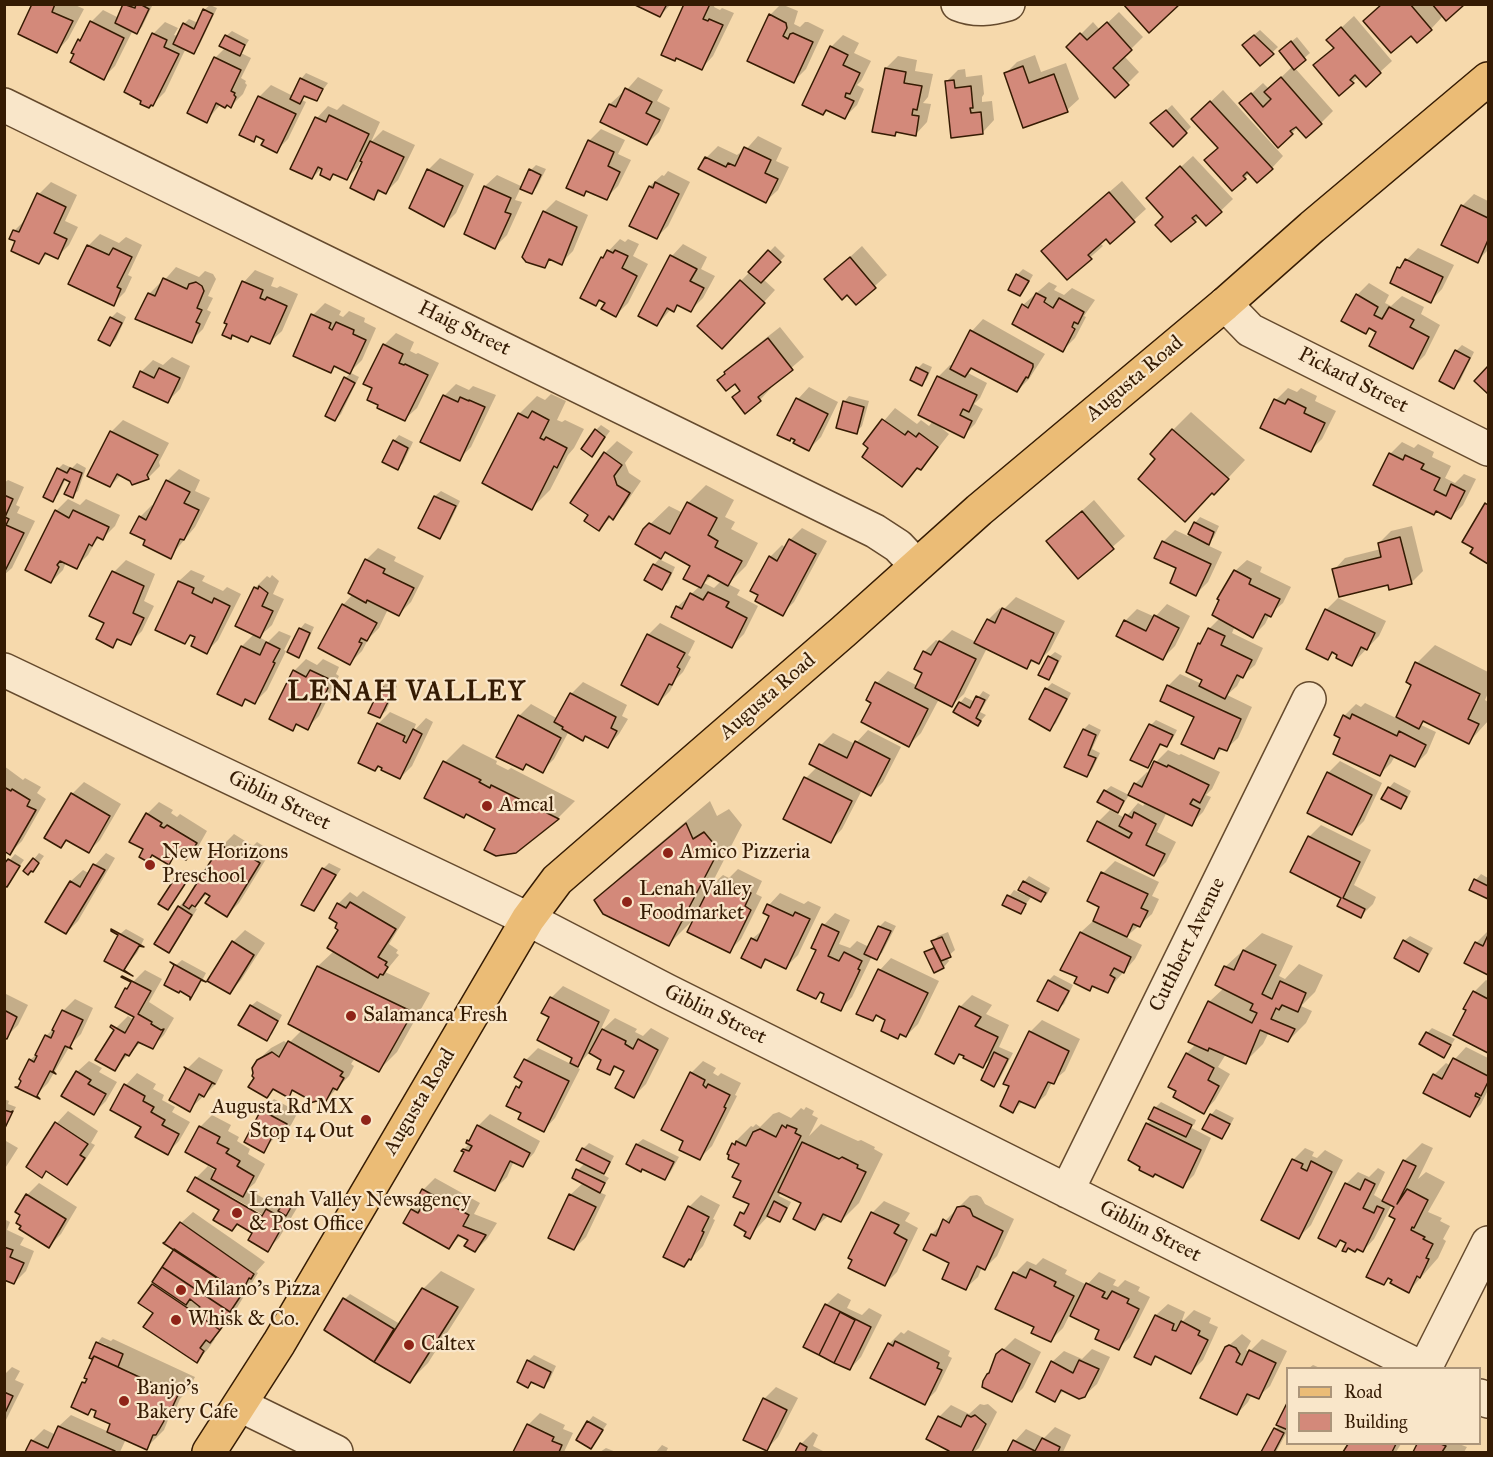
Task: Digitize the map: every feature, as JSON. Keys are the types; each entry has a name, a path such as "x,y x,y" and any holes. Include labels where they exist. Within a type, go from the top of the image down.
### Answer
{"main road":[{"name":"Augusta Road","path":"209,1452 329,1260 360,1203 528,920 557,880 844,631 988,502 1225,304 1321,219 1488,79"}],"street":[{"path":"958,4 970,9 994,8 1008,4"},
{"name":"Haig Street","path":"4,105 875,531 898,546 916,565"},
{"name":"Pickard Street","path":"1225,304 1250,330 1488,449"},
{"name":"Giblin Street","path":"4,670 528,920 1422,1367"},
{"name":"Cuthbert Avenue","path":"1067,1191 1309,699"},
{"path":"1425,1367 1488,1243"},
{"path":"240,1405 336,1452"}],"building":[{"path":"32,4 55,4 52,12 73,21 57,53 18,34"},
{"path":"123,4 135,8 136,4 140,4 149,9 137,34 115,23"},
{"path":"633,4 667,4 660,17"},
{"path":"684,4 710,4 703,19 723,25 702,70 676,58 675,61 661,55"},
{"path":"1123,4 1180,4 1149,33"},
{"path":"1382,4 1410,4 1432,30 1417,43 1411,36 1391,53 1363,21"},
{"path":"1432,4 1463,4 1464,5 1446,21"},
{"path":"203,9 213,14 194,54 173,44 183,23 194,29"},
{"path":"769,14 786,23 787,28 783,36 788,39 793,33 813,42 794,83 747,61"},
{"path":"90,21 124,38 104,80 70,62 74,54 71,53"},
{"path":"1107,22 1132,50 1113,68 1129,85 1115,98 1066,47 1080,33 1087,40"},
{"path":"1341,27 1381,73 1366,87 1355,75 1350,80 1354,83 1339,96 1313,65 1334,48 1326,40"},
{"path":"152,33 167,40 164,47 179,54 153,106 149,108 124,92"},
{"path":"225,35 245,45 240,56 219,46"},
{"path":"1254,35 1274,54 1260,66 1242,45"},
{"path":"1291,41 1306,60 1294,70 1279,51"},
{"path":"830,46 848,55 843,65 860,73 850,94 846,93 845,97 854,101 845,119 826,110 823,115 802,105"},
{"path":"214,57 241,70 231,91 236,97 231,108 227,105 225,108 216,103 207,123 187,113"},
{"path":"1023,66 1029,83 1054,74 1068,112 1023,128 1004,73"},
{"path":"885,68 906,72 904,83 922,86 917,110 913,109 912,115 919,116 916,136 896,132 895,136 872,132"},
{"path":"1281,77 1322,124 1306,138 1296,127 1290,131 1293,134 1278,148 1239,103 1251,93 1263,107 1271,99 1264,92"},
{"path":"300,78 323,89 317,101 304,96 300,104 290,99"},
{"path":"954,80 955,88 971,86 973,108 970,108 971,113 981,112 983,134 951,138 945,81"},
{"path":"625,88 652,102 646,113 660,120 647,145 600,122 609,104 616,107"},
{"path":"258,96 296,114 277,153 261,145 264,140 256,136 254,142 239,135"},
{"path":"1210,101 1273,169 1257,183 1247,172 1243,176 1246,179 1232,191 1204,160 1218,148 1191,119"},
{"path":"1166,110 1187,133 1173,147 1150,123"},
{"path":"329,115 369,134 347,180 333,174 330,180 320,175 322,169 318,167 312,179 290,169 315,117 326,122"},
{"path":"588,140 614,152 608,166 620,172 607,200 586,191 584,196 566,188"},
{"path":"370,141 404,157 386,194 378,190 374,200 350,188"},
{"path":"744,147 771,160 765,173 778,179 766,203 698,169 705,157 726,167 728,163 735,166"},
{"path":"1180,166 1222,212 1206,226 1196,215 1192,218 1196,222 1171,242 1155,225 1163,217 1146,198"},
{"path":"427,169 463,186 444,227 409,208"},
{"path":"529,169 541,175 532,194 520,189"},
{"path":"655,182 679,194 657,239 629,226 649,186 653,188"},
{"path":"484,186 511,198 505,212 511,214 495,249 464,234"},
{"path":"1109,192 1135,222 1110,244 1106,239 1088,255 1092,259 1067,280 1041,251"},
{"path":"37,193 66,207 54,233 67,239 58,259 45,253 39,264 11,251 15,241 9,239 13,230 19,232"},
{"path":"1461,205 1488,218 1488,240 1478,263 1441,245"},
{"path":"543,211 577,227 562,265 549,259 545,268 526,262 522,257"},
{"path":"87,245 109,255 113,248 132,257 117,287 121,289 114,306 68,284"},
{"path":"607,250 613,253 615,250 628,256 622,268 637,276 616,317 601,309 605,303 599,300 596,306 580,298"},
{"path":"768,250 781,262 761,283 748,272"},
{"path":"670,255 697,269 690,281 704,288 691,312 677,305 674,312 667,308 657,326 638,316"},
{"path":"850,257 876,288 856,305 847,295 842,300 824,279"},
{"path":"1405,259 1443,277 1431,303 1390,283 1397,267 1400,268"},
{"path":"1016,274 1029,281 1020,296 1008,290"},
{"path":"163,278 187,289 189,284 196,282 202,286 204,291 197,308 202,310 196,322 200,324 192,343 135,319 148,293 155,296"},
{"path":"740,280 765,303 722,349 697,326"},
{"path":"242,281 263,290 260,298 265,300 267,297 287,306 270,344 251,336 248,342 232,335 231,339 222,335 227,324 224,323"},
{"path":"1036,293 1046,298 1044,302 1053,308 1059,298 1084,312 1078,324 1074,322 1072,327 1075,329 1063,352 1012,324 1022,304 1028,308"},
{"path":"1356,294 1378,307 1374,315 1382,319 1389,307 1414,320 1410,327 1429,337 1413,369 1369,346 1376,332 1369,328 1366,334 1341,321"},
{"path":"311,314 331,323 329,328 332,330 336,322 354,330 353,334 366,340 350,374 334,366 331,373 293,356"},
{"path":"110,317 122,323 110,346 98,340"},
{"path":"970,330 1033,364 1028,378 1026,377 1017,392 971,368 965,377 950,369"},
{"path":"768,338 793,370 758,397 761,401 745,414 732,397 740,391 735,384 726,391 717,380"},
{"path":"383,344 403,354 399,363 428,375 405,421 377,408 378,405 367,400 372,388 363,384"},
{"path":"1455,350 1470,358 1454,389 1439,381"},
{"path":"1488,366 1488,394 1474,381"},
{"path":"916,367 928,373 922,386 910,380"},
{"path":"159,368 180,378 168,403 133,387 140,371 154,378"},
{"path":"937,376 977,395 969,412 963,409 960,415 972,421 964,438 918,415"},
{"path":"344,377 355,383 335,421 325,416"},
{"path":"443,395 458,402 460,397 485,407 460,461 420,442"},
{"path":"796,398 828,414 809,451 793,443 795,440 791,438 790,441 777,435"},
{"path":"1274,399 1285,404 1288,399 1306,408 1304,413 1325,423 1311,452 1260,428"},
{"path":"843,401 864,407 857,434 836,428"},
{"path":"532,411 549,420 540,438 544,440 546,437 567,448 557,468 554,466 532,510 482,483 518,413 528,418"},
{"path":"882,419 905,435 908,431 916,437 919,433 938,447 921,470 917,468 902,487 862,457 868,448 863,444"},
{"path":"595,429 605,437 592,457 581,449"},
{"path":"1172,429 1229,479 1214,495 1212,493 1185,522 1138,479 1155,459 1150,454"},
{"path":"110,431 158,455 147,475 149,479 132,485 130,481 117,474 110,487 87,476"},
{"path":"393,440 408,448 398,470 382,462"},
{"path":"604,452 622,465 614,476 617,485 630,493 613,520 609,516 599,531 584,521 588,515 570,503"},
{"path":"1389,453 1403,460 1405,455 1424,464 1421,469 1440,478 1434,490 1446,496 1451,484 1465,491 1451,519 1436,511 1434,515 1373,485"},
{"path":"57,468 67,473 70,468 82,473 73,498 64,494 70,482 64,479 53,502 43,497"},
{"path":"166,480 190,492 184,503 199,510 184,540 180,539 171,559 143,545 145,540 130,533 139,516 146,520"},
{"path":"4,495 13,499 5,517 9,519 6,525 24,533 4,573"},
{"path":"434,496 456,506 440,539 418,528"},
{"path":"687,502 717,518 708,535 718,541 715,547 742,561 728,586 708,575 701,588 683,579 690,566 665,552 661,559 635,544 649,523 670,534"},
{"path":"1485,503 1488,505 1488,564 1470,553 1473,548 1462,542"},
{"path":"55,510 69,518 73,510 109,527 103,540 97,537 92,546 89,544 77,569 60,561 51,583 25,570"},
{"path":"1082,511 1114,549 1078,579 1046,541"},
{"path":"1194,522 1214,532 1209,545 1188,534"},
{"path":"1400,537 1412,584 1389,590 1388,585 1339,597 1332,569 1381,557 1378,543"},
{"path":"789,539 816,554 783,616 755,601 758,595 750,591 769,556 777,561"},
{"path":"1162,541 1211,564 1196,596 1170,583 1176,568 1154,558"},
{"path":"365,559 385,569 383,573 414,588 399,616 348,593"},
{"path":"653,564 671,573 662,590 644,580"},
{"path":"1234,570 1251,579 1249,584 1280,599 1271,617 1265,614 1253,638 1212,615 1219,600 1217,599"},
{"path":"112,571 144,586 133,613 144,618 131,645 117,639 113,648 96,639 104,623 89,616"},
{"path":"178,581 194,588 192,593 212,603 214,598 230,606 207,654 191,646 195,637 190,635 185,644 155,630"},
{"path":"259,586 268,593 262,606 273,611 260,638 235,626 254,587 258,589"},
{"path":"708,592 729,602 726,607 747,618 732,648 671,617 676,606 682,609 690,593 703,600"},
{"path":"342,604 377,623 367,641 361,638 359,642 362,643 350,665 318,648"},
{"path":"1002,608 1054,633 1039,664 1031,660 1027,669 974,643 987,619 995,623"},
{"path":"1325,609 1375,633 1367,650 1361,647 1352,666 1336,658 1337,655 1332,652 1328,660 1306,649"},
{"path":"1154,615 1179,628 1163,660 1116,636 1124,620 1146,631"},
{"path":"299,628 310,633 299,658 287,652"},
{"path":"1208,628 1225,636 1221,645 1252,660 1243,678 1237,675 1225,699 1199,686 1202,680 1186,672 1198,643 1200,644"},
{"path":"647,634 685,653 677,667 680,669 672,685 669,684 658,705 621,685"},
{"path":"939,641 976,659 952,707 915,688 922,673 914,669 923,651 931,655"},
{"path":"266,642 280,649 255,704 245,699 242,706 217,694 241,646 260,655"},
{"path":"1048,656 1058,661 1049,680 1038,675"},
{"path":"1415,662 1480,694 1468,719 1479,724 1469,744 1423,721 1419,729 1396,717 1411,685 1406,682"},
{"path":"293,670 306,677 310,670 329,679 325,686 328,688 308,730 296,724 293,731 269,719"},
{"path":"875,682 928,709 909,747 861,722 871,703 866,700"},
{"path":"1167,685 1241,719 1227,751 1219,748 1214,759 1181,744 1194,717 1160,701"},
{"path":"381,686 393,692 380,718 368,713"},
{"path":"1045,688 1067,699 1050,731 1029,719"},
{"path":"570,693 616,717 611,728 617,731 608,748 585,736 583,741 554,722"},
{"path":"976,696 985,700 976,718 981,721 978,726 953,712 959,702 970,708"},
{"path":"1352,714 1397,736 1399,731 1426,745 1415,767 1390,755 1380,776 1333,754 1340,738 1334,735 1343,715 1350,719"},
{"path":"518,715 561,738 543,773 526,764 523,770 496,757"},
{"path":"377,723 405,736 403,741 406,743 413,729 422,734 400,779 381,770 382,768 378,766 375,771 358,763"},
{"path":"1149,724 1173,735 1167,747 1160,744 1148,768 1130,760"},
{"path":"1083,729 1096,735 1088,755 1096,758 1087,777 1064,767"},
{"path":"855,741 890,759 871,796 809,764 819,744 847,758"},
{"name":"Amcal","path":"443,761 481,780 479,782 490,788 491,785 559,819 516,853 496,856 484,850 495,829 466,814 464,818 424,798"},
{"path":"1154,761 1167,767 1168,765 1209,785 1200,803 1193,799 1190,804 1200,809 1192,826 1128,795 1134,783 1142,787"},
{"path":"1327,772 1372,795 1352,835 1307,813"},
{"path":"804,777 852,801 831,843 783,819"},
{"path":"4,787 30,800 27,806 36,810 10,855 4,851"},
{"path":"1388,787 1407,797 1401,809 1381,799"},
{"path":"1104,790 1124,801 1118,813 1097,802"},
{"path":"71,793 110,816 89,853 66,840 61,848 44,838"},
{"path":"1134,812 1156,824 1146,845 1165,854 1154,876 1087,841 1097,821 1129,838 1132,833 1119,826 1125,814 1132,818"},
{"path":"146,813 162,823 160,826 164,828 167,825 197,843 186,860 175,854 169,865 152,855 148,862 139,857 143,849 129,842"},
{"path":"686,823 693,839 704,832 719,850 669,946 603,914 594,900"},
{"path":"1308,836 1360,862 1343,898 1365,909 1361,918 1337,906 1341,898 1290,872"},
{"path":"221,845 241,858 244,853 260,863 227,917 205,903 210,896 205,893 195,907 192,905 189,909 183,905"},
{"path":"33,858 39,863 28,875 23,871"},
{"path":"8,859 20,866 7,887 4,886 4,864"},
{"path":"93,864 105,870 66,934 45,922 70,881 80,887"},
{"path":"322,868 336,875 314,911 301,905"},
{"path":"1101,872 1148,894 1141,908 1148,911 1140,927 1133,924 1127,937 1093,921 1099,907 1087,901"},
{"path":"177,875 187,881 168,910 158,904"},
{"path":"1474,879 1488,886 1488,899 1469,890"},
{"path":"724,880 751,893 745,906 751,910 730,953 687,932 710,886 720,891"},
{"path":"1023,881 1046,893 1041,902 1018,890"},
{"path":"1007,895 1026,904 1021,914 1002,905"},
{"path":"350,902 396,929 378,957 387,962 385,965 388,967 378,978 327,948 338,930 335,928 337,923 329,918 337,903 346,908"},
{"path":"767,904 793,916 795,912 810,919 786,969 765,959 761,968 741,958 751,938 757,941 769,916 763,913"},
{"path":"178,906 192,915 169,953 154,944"},
{"path":"822,924 839,932 828,956 839,961 844,952 862,961 841,1011 821,1002 824,994 820,992 816,999 797,990 816,950 811,948"},
{"path":"878,926 891,931 877,960 864,954"},
{"path":"111,929 144,947 139,946 124,970 133,976 104,961 118,935"},
{"path":"1080,932 1131,957 1124,973 1114,968 1110,975 1115,978 1108,993 1092,986 1090,991 1074,983 1077,977 1060,970"},
{"path":"1488,935 1488,975 1464,963 1475,942 1483,946"},
{"path":"942,937 951,957 941,961 931,941"},
{"path":"1403,940 1428,954 1419,972 1394,958"},
{"path":"232,941 254,955 230,994 207,981"},
{"path":"934,948 944,968 934,973 924,952"},
{"path":"1243,950 1276,965 1262,994 1272,999 1280,981 1306,993 1298,1012 1282,1005 1279,1010 1276,1008 1271,1019 1295,1029 1288,1042 1260,1030 1246,1064 1209,1048 1208,1051 1188,1042 1208,1001 1252,1023 1257,1013 1250,1010 1253,1004 1215,985 1224,966 1234,970"},
{"path":"170,962 206,982 201,980 190,1000 190,997 180,991 179,993 164,985 174,965"},
{"name":"Salamanca Fresh","path":"317,966 413,1012 379,1072 288,1024"},
{"path":"878,969 928,993 906,1037 900,1034 898,1039 881,1031 885,1020 876,1015 873,1021 856,1014"},
{"path":"122,976 151,991 138,1014 161,1030 164,1029 153,1049 138,1042 129,1056 125,1054 115,1071 95,1060 114,1030 110,1027 111,1025 125,1033 134,1017 115,1007 125,988 127,989 131,982"},
{"path":"1048,980 1069,991 1058,1011 1037,1001"},
{"path":"1473,991 1488,999 1488,1053 1453,1035"},
{"path":"550,997 599,1022 578,1067 570,1063 572,1058 537,1040 549,1017 541,1013"},
{"path":"250,1005 278,1021 267,1041 238,1025"},
{"path":"959,1006 981,1017 975,1026 998,1037 983,1068 959,1054 954,1064 935,1054"},
{"path":"4,1010 17,1017 7,1039 4,1038"},
{"path":"62,1010 83,1020 70,1047 72,1049 65,1046 53,1071 56,1074 50,1071 37,1096 40,1099 15,1087 18,1087 21,1081 19,1079 29,1059 34,1062 45,1035 51,1038 54,1031 52,1030"},
{"path":"602,1029 626,1041 625,1044 633,1049 638,1039 658,1050 634,1098 615,1088 624,1071 614,1066 610,1075 597,1069 601,1060 589,1053"},
{"path":"1029,1031 1069,1051 1054,1084 1048,1082 1035,1108 1019,1101 1013,1113 1000,1106 1009,1086 1003,1084"},
{"path":"1426,1032 1451,1045 1444,1058 1419,1044"},
{"path":"288,1041 343,1072 340,1076 344,1078 337,1090 333,1088 325,1103 320,1100 310,1103 310,1100 292,1090 289,1098 273,1089 267,1098 248,1087 254,1078 252,1068 257,1060 272,1052 279,1057"},
{"path":"994,1052 1008,1059 994,1087 981,1080"},
{"path":"1186,1053 1214,1068 1208,1080 1219,1086 1204,1114 1173,1097 1176,1091 1168,1087"},
{"path":"1453,1058 1488,1076 1488,1082 1481,1096 1476,1093 1475,1096 1480,1098 1470,1117 1423,1093 1433,1074 1442,1079"},
{"path":"524,1059 569,1081 544,1132 518,1119 521,1113 506,1106 516,1086 519,1088 522,1082 514,1077"},
{"path":"184,1067 215,1084 212,1083 204,1097 199,1094 190,1112 169,1100 186,1069"},
{"path":"76,1071 91,1080 88,1084 106,1094 94,1115 61,1096"},
{"path":"690,1072 705,1080 703,1085 706,1088 708,1084 730,1095 724,1107 726,1108 700,1160 679,1150 683,1141 661,1130"},
{"path":"124,1084 145,1096 143,1101 154,1107 151,1112 165,1120 162,1125 179,1134 168,1155 135,1137 141,1127 110,1110"},
{"path":"1154,1107 1192,1125 1186,1137 1148,1119"},
{"path":"4,1110 13,1111 4,1130"},
{"path":"261,1110 287,1124 279,1138 273,1135 264,1153 244,1142"},
{"path":"1210,1114 1230,1124 1222,1139 1202,1129"},
{"path":"55,1122 88,1144 80,1155 85,1158 67,1185 46,1171 42,1178 26,1167"},
{"path":"1146,1123 1201,1150 1183,1188 1155,1174 1153,1177 1139,1170 1140,1167 1128,1160"},
{"path":"477,1125 530,1153 523,1167 510,1161 495,1191 454,1171 464,1152 461,1151 463,1149 469,1151 472,1146 466,1143"},
{"path":"782,1125 786,1128 787,1125 797,1129 795,1133 801,1136 750,1239 744,1236 746,1232 734,1225 740,1212 744,1214 749,1204 733,1197 741,1181 732,1177 739,1164 728,1159 727,1154 732,1143 735,1145 736,1141 746,1146 753,1132 760,1129 776,1137"},
{"path":"199,1126 220,1137 217,1143 229,1149 226,1153 240,1161 237,1166 254,1176 243,1197 211,1179 216,1169 185,1152"},
{"path":"802,1142 839,1159 842,1157 866,1172 841,1222 823,1214 815,1230 793,1219 801,1203 778,1192"},
{"path":"636,1144 674,1162 665,1180 626,1164"},
{"path":"582,1148 610,1162 604,1174 576,1160"},
{"path":"1292,1159 1303,1164 1301,1168 1307,1171 1311,1161 1332,1172 1299,1239 1261,1220"},
{"path":"1403,1160 1416,1166 1397,1204 1407,1189 1428,1200 1411,1230 1433,1244 1420,1278 1417,1276 1409,1293 1390,1283 1392,1280 1388,1278 1384,1285 1366,1277 1395,1219 1389,1216 1394,1207 1382,1201"},
{"path":"576,1169 605,1183 600,1193 572,1178"},
{"name":"Lenah Valley Newsagency & Post Office","path":"195,1177 262,1216 266,1209 286,1220 268,1252 248,1240 252,1233 237,1224 232,1231 213,1220 219,1210 187,1191"},
{"path":"1365,1179 1375,1184 1363,1208 1374,1213 1377,1206 1384,1209 1363,1252 1357,1249 1355,1252 1348,1248 1346,1252 1342,1251 1346,1243 1340,1240 1336,1247 1318,1238 1345,1183 1360,1190"},
{"path":"422,1189 469,1215 463,1226 486,1235 475,1252 464,1246 468,1240 458,1235 449,1249 403,1223 411,1209 418,1213 421,1208 414,1204"},
{"path":"26,1194 66,1219 49,1248 19,1229 21,1226 16,1223 20,1215 15,1212"},
{"path":"569,1194 596,1207 574,1250 548,1238"},
{"path":"287,1197 294,1202 286,1216 278,1211"},
{"path":"774,1201 787,1208 780,1222 767,1216"},
{"path":"688,1206 709,1217 691,1260 689,1259 684,1267 663,1257"},
{"path":"964,1206 970,1209 973,1216 1003,1231 985,1270 977,1266 966,1290 942,1279 949,1263 923,1250 931,1234 936,1236 943,1219 949,1223 957,1207"},
{"path":"871,1212 899,1225 894,1233 907,1240 885,1286 848,1268 852,1260 848,1258"},
{"path":"180,1222 254,1274 251,1279 249,1278 246,1284 248,1286 242,1294 163,1243"},
{"path":"4,1247 13,1250 10,1257 24,1263 14,1284 4,1280"},
{"path":"174,1249 242,1294 230,1312 162,1267"},
{"name":"Milano's Pizza","path":"162,1267 230,1312 229,1317 225,1315 223,1318 225,1323 220,1330 195,1313 200,1307 190,1299 186,1305 152,1282"},
{"path":"1030,1269 1056,1282 1054,1286 1074,1296 1051,1342 1031,1333 1034,1327 995,1309 1013,1272 1026,1278"},
{"path":"1086,1283 1105,1292 1102,1297 1107,1299 1112,1291 1129,1299 1127,1303 1139,1309 1119,1350 1095,1339 1099,1330 1070,1316"},
{"name":"Whisk & Co.","path":"152,1284 220,1330 210,1343 206,1340 200,1348 204,1351 197,1363 143,1327 153,1313 138,1303"},
{"name":"Caltex","path":"422,1288 458,1307 410,1383 374,1362"},
{"path":"343,1298 394,1329 374,1362 324,1330"},
{"path":"825,1304 871,1327 850,1370 834,1363 855,1320 840,1312 819,1355 803,1347"},
{"path":"840,1312 855,1320 834,1363 819,1355"},
{"path":"1155,1315 1174,1324 1172,1330 1176,1331 1181,1321 1200,1331 1198,1335 1208,1340 1191,1374 1155,1356 1151,1365 1134,1357"},
{"path":"895,1341 939,1363 937,1368 942,1370 925,1405 870,1378 888,1343 893,1346"},
{"path":"96,1342 123,1354 118,1367 94,1356 92,1359 89,1358"},
{"path":"1229,1345 1236,1348 1240,1354 1236,1362 1242,1365 1249,1350 1276,1363 1259,1399 1247,1394 1237,1415 1200,1398 1225,1347"},
{"path":"1002,1349 1030,1364 1012,1402 982,1387 996,1354"},
{"name":"Banjo's Bakery Cafe","path":"94,1356 178,1395 171,1410 166,1408 164,1421 156,1435 153,1435 147,1450 107,1432 110,1424 94,1417 96,1411 91,1409 88,1415 71,1407 82,1382 85,1383 87,1379 84,1378"},
{"path":"527,1360 551,1372 544,1388 531,1382 528,1388 517,1382"},
{"path":"1079,1360 1099,1369 1085,1397 1079,1399 1061,1390 1055,1402 1036,1392 1051,1361 1073,1373"},
{"path":"4,1392 13,1396 4,1415"},
{"path":"763,1398 787,1410 767,1451 743,1440"},
{"path":"1286,1405 1286,1429 1276,1425"},
{"path":"967,1415 971,1417 975,1415 986,1424 972,1452 949,1452 926,1439 938,1416 961,1427"},
{"path":"587,1421 603,1430 591,1449 576,1440"},
{"path":"527,1424 554,1437 552,1441 562,1445 559,1452 513,1452"},
{"path":"58,1426 115,1452 25,1452 31,1440 48,1448"},
{"path":"1274,1428 1284,1433 1274,1452 1261,1452"},
{"path":"1042,1438 1060,1447 1058,1452 1007,1452 1013,1440 1035,1451"},
{"path":"800,1443 807,1447 805,1452 795,1452"},
{"path":"1347,1445 1396,1445 1392,1452 1343,1452"},
{"path":"1416,1445 1446,1446 1442,1452 1413,1452"}],"place":[{"name":"Amcal","path":"487,806"},
{"name":"Amico Pizzeria","path":"668,853"},
{"name":"New Horizons Preschool","path":"150,865"},
{"name":"Lenah Valley Foodmarket","path":"627,902"},
{"name":"Salamanca Fresh","path":"351,1016"},
{"name":"Augusta Rd MX Stop 14 Out","path":"366,1120"},
{"name":"Lenah Valley Newsagency & Post Office","path":"237,1213"},
{"name":"Milano's Pizza","path":"181,1290"},
{"name":"Whisk & Co.","path":"176,1320"},
{"name":"Caltex","path":"409,1345"},
{"name":"Banjo's Bakery Cafe","path":"124,1401"}],"district":[{"name":"LENAH VALLEY","path":"407,693"}]}
